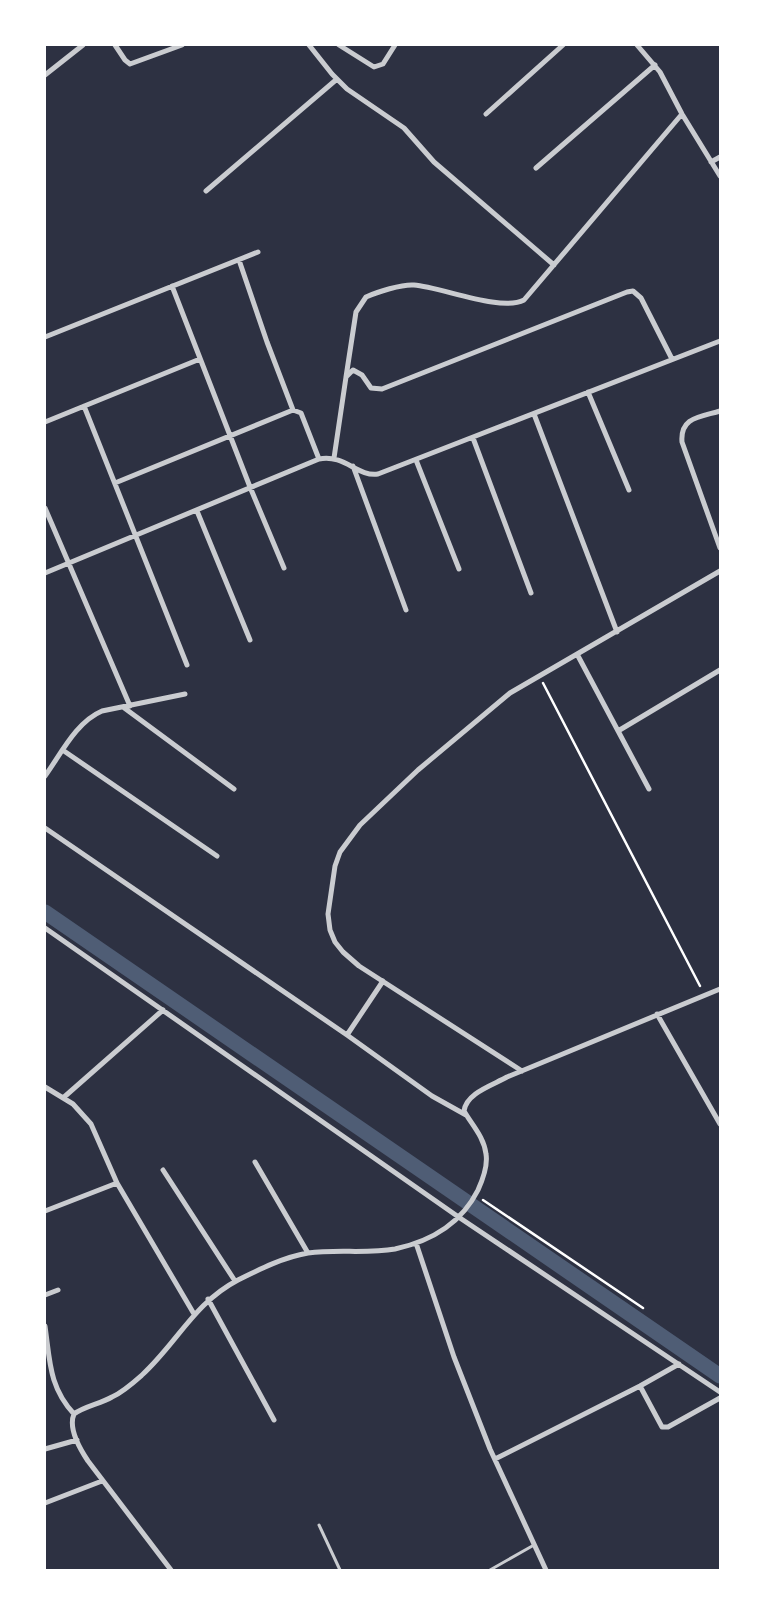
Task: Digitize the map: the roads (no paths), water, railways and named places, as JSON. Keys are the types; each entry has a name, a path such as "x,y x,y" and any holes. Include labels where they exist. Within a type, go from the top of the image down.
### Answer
{"street":[{"path":"45,75 84,45"},
{"path":"116,45 124,60 130,64 182,45"},
{"path":"309,45 337,79 404,128 434,162 554,265"},
{"path":"339,45 374,67 383,64 395,45"},
{"path":"486,114 563,45"},
{"path":"637,45 654,65 720,176"},
{"path":"536,168 654,65"},
{"path":"206,192 337,79"},
{"path":"334,458 356,312 366,297 413,285 464,296 519,303 531,295 554,265 682,114"},
{"path":"711,162 720,157"},
{"path":"45,337 258,252"},
{"path":"239,260 293,410"},
{"path":"172,286 250,487 284,568"},
{"path":"346,377 353,370 362,375 371,388 382,389 627,292 633,292 641,298 672,359"},
{"path":"45,573 320,459 334,458 372,475 416,460 720,341"},
{"path":"45,422 200,359"},
{"path":"588,392 629,490"},
{"path":"84,406 187,665"},
{"path":"115,483 293,410 301,413 320,459"},
{"path":"720,410 690,420 683,426 681,433 682,442 720,548"},
{"path":"534,414 616,632"},
{"path":"472,438 531,593"},
{"path":"416,460 459,568"},
{"path":"353,466 406,610"},
{"path":"45,508 130,706"},
{"path":"197,511 250,640"},
{"path":"522,1071 382,981 343,952 330,930 328,914 331,883 340,852 371,813 489,708 539,675 720,571"},
{"path":"577,654 649,789"},
{"path":"618,731 720,670"},
{"path":"45,776 76,733 92,716 123,707 185,694"},
{"path":"123,707 234,788"},
{"path":"64,751 217,856"},
{"path":"45,828 347,1035 432,1096 466,1115"},
{"path":"45,928 460,1218 720,1392"},
{"path":"347,1035 382,981"},
{"path":"171,1570 84,1455 77,1440 72,1420 74,1414 112,1398 141,1376 166,1350 208,1299 235,1282 285,1259 308,1253 393,1249 439,1234 466,1211 476,1195 482,1180 486,1154 481,1137 466,1115 464,1105 472,1096 522,1071 657,1014 705,995 719,992"},
{"path":"63,1098 164,1010"},
{"path":"657,1014 720,1124"},
{"path":"46,1088 84,1114 91,1124 117,1184 194,1314"},
{"path":"255,1162 308,1253"},
{"path":"163,1170 235,1282"},
{"path":"45,1211 117,1184"},
{"path":"416,1243 454,1357 495,1459 546,1570"},
{"path":"45,1296 58,1290"},
{"path":"208,1299 274,1420"},
{"path":"45,1326 52,1376 56,1389 74,1414"},
{"path":"495,1459 640,1386 679,1364"},
{"path":"640,1386 659,1426 664,1428 720,1398"},
{"path":"45,1448 77,1440"},
{"path":"45,1503 102,1481"}],"lane":[{"path":"319,1525 340,1570"},
{"path":"490,1570 535,1545"}],"waterway":[{"path":"45,912 720,1376"}]}
